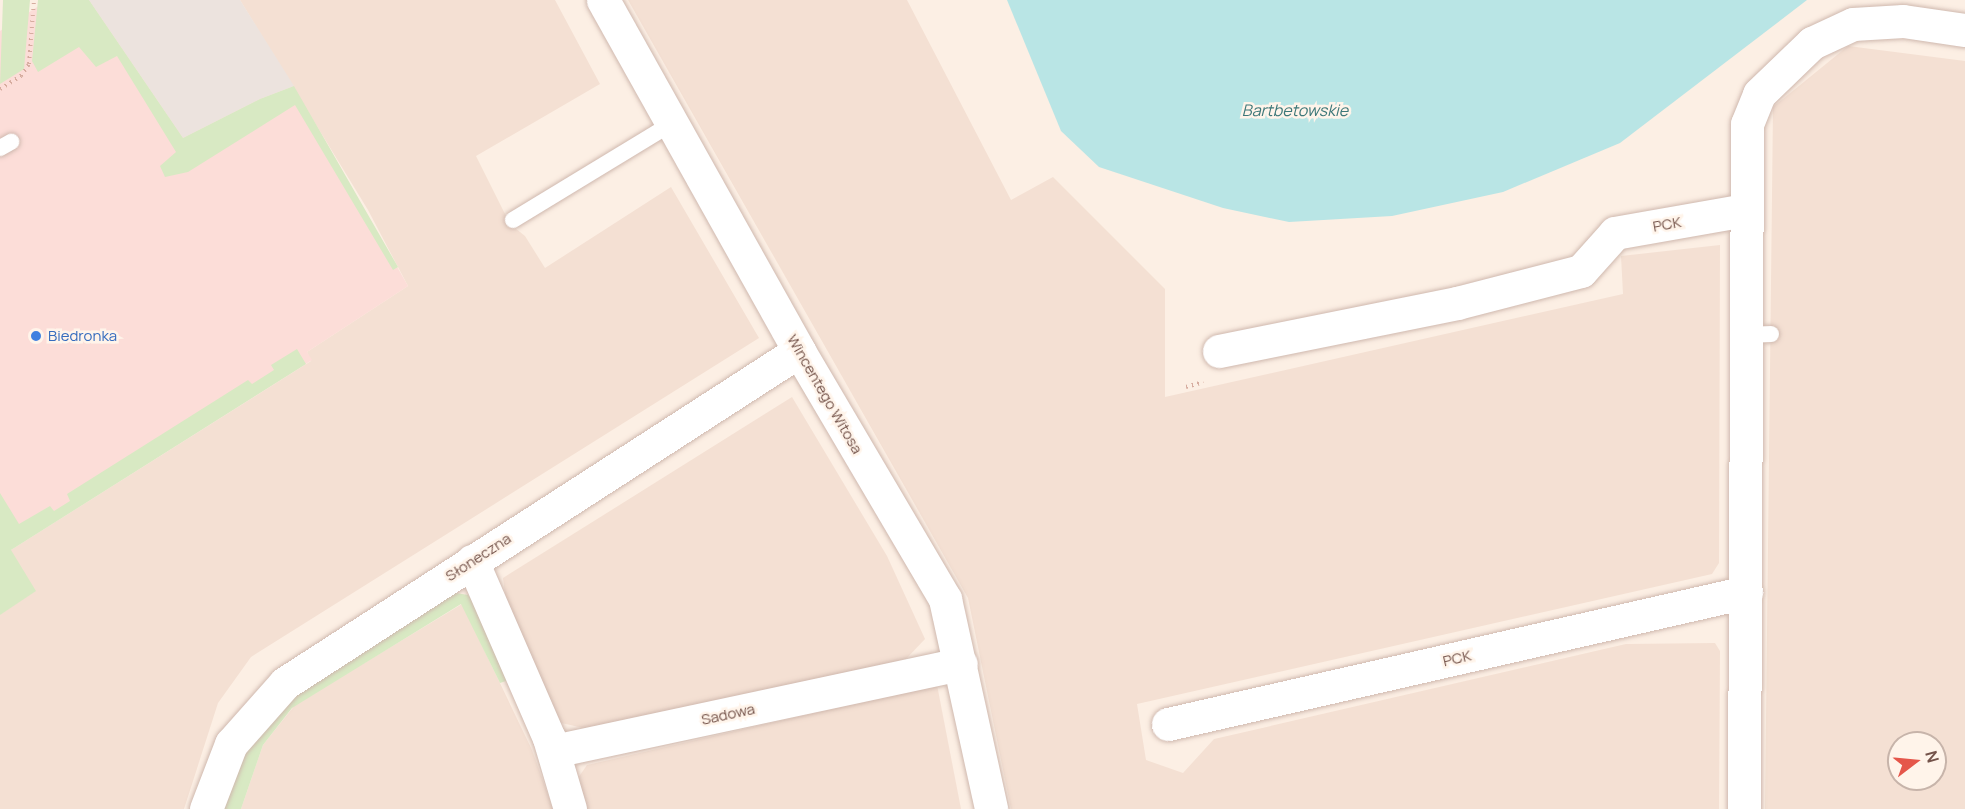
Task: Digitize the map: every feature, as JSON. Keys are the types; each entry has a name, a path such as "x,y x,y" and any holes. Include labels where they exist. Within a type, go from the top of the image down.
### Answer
{"street":[{"name":"Wincentego Witosa","path":"603,0 799,351 945,599 991,809"},
{"path":"1744,809 1746,592 1759,334 1746,210 1747,124 1759,94 1812,43 1853,24 1904,21 1965,30"},
{"name":"PCK","path":"1213,366 1581,271 1615,233 1746,210"},
{"name":"Słoneczna","path":"206,809 231,744 270,696 319,658 799,351"},
{"path":"472,561 554,751 570,809"},
{"name":"PCK","path":"1168,724 1746,592"},
{"name":"Sadowa","path":"554,751 961,664"}],"lane":[{"path":"513,220 671,124"}],"path":[{"path":"0,88 21,76 29,64 34,0"},
{"path":"1186,387 1213,366"}],"shaded area":[{"path":"48,0 89,0 183,138 260,99 294,86 408,286 307,352 312,360 80,506 0,533 0,31"},
{"path":"89,0 240,0 294,86 260,99 183,138"},
{"path":"240,0 555,0 600,84 476,156 510,224 525,236 545,268 671,187 759,338 251,657 218,703 184,809 0,809 0,615 11,550 311,361 307,352 408,286 368,210"},
{"path":"628,0 907,0 1011,200 1053,177 1165,289 1165,397 1623,294 1621,256 1720,245 1719,563 1712,574 1137,704 1146,760 1183,773 1214,739 1626,644 1715,643 1720,651 1719,809 1011,809 968,598"},
{"path":"1848,46 1965,61 1965,809 1765,809 1773,107"},
{"path":"792,397 887,556 925,639 906,659 588,729 557,722 506,600 503,578"},
{"path":"462,604 532,750 553,809 241,809 263,745 295,705"},
{"path":"937,685 961,809 585,809 578,778 587,765"}],"green space":[{"path":"3,0 30,0 24,69 0,84"},
{"path":"38,0 89,0 183,138 260,99 294,86 398,267 393,270 295,105 188,172 165,177 160,166 176,152 117,56 96,67 79,47 38,72 32,61"},
{"path":"297,349 306,364 11,550 36,591 0,615 0,493 19,524 50,506 54,511 70,501 67,494 248,380 252,384 274,370 271,365"},
{"path":"450,592 468,595 475,603 509,680 500,683 461,604 292,708 263,745 241,809 222,809 224,792 253,738 280,705"}],"water":[{"name":"Bartbetowskie","path":"1007,0 1807,0 1620,143 1503,192 1392,216 1289,222 1223,208 1099,167 1061,131"}],"place":[{"name":"Biedronka","path":"36,336"}]}
